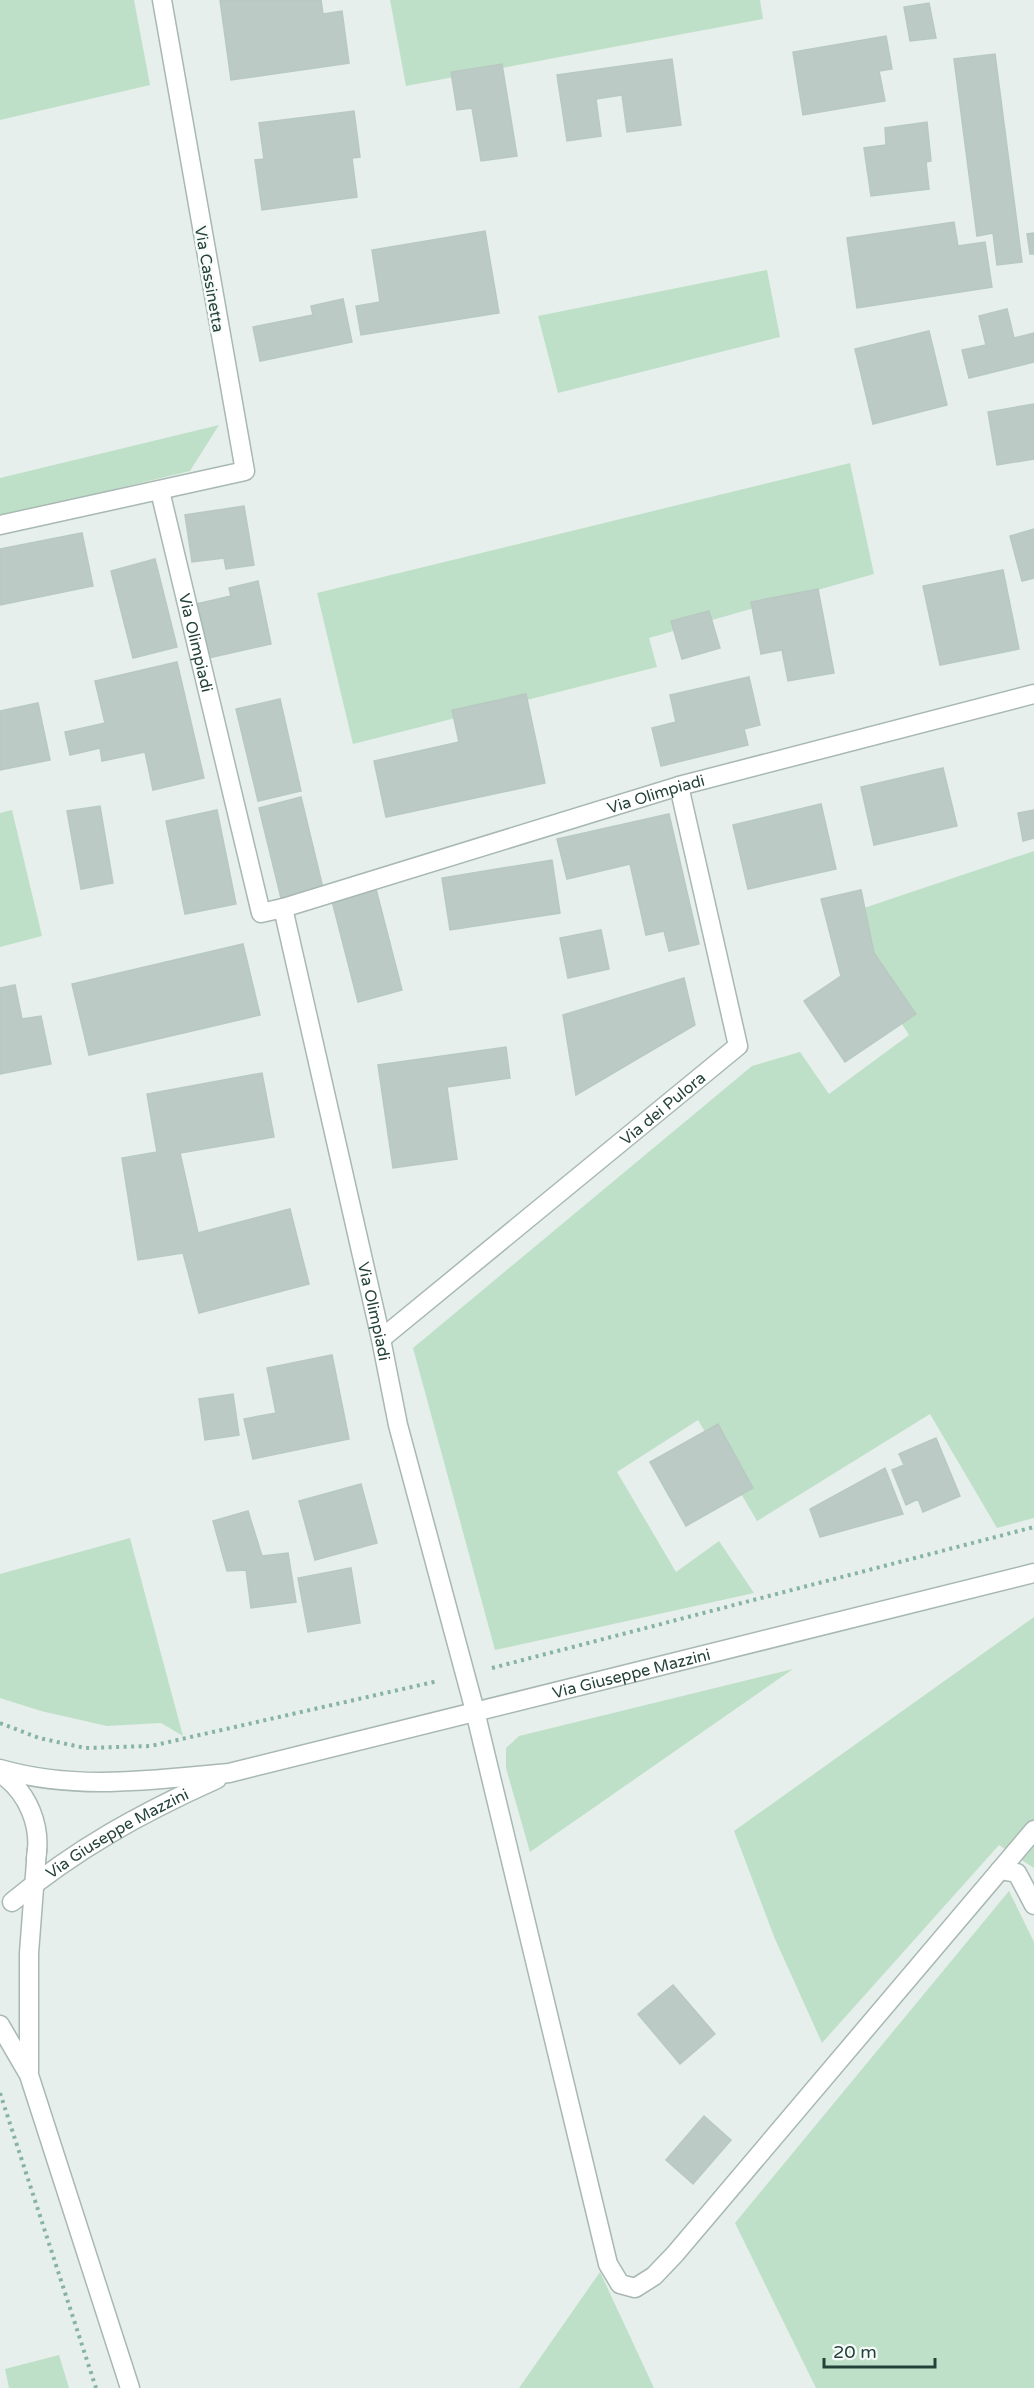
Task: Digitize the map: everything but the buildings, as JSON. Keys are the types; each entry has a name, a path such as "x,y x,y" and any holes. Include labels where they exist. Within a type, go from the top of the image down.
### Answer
{"street":[{"name":"Via Cassinetta","path":"160,491 245,471 162,0"},
{"path":"0,525 160,491"},
{"name":"Via Olimpiadi","path":"160,491 261,914 679,786 1034,694"},
{"name":"Via dei Pulora","path":"381,1339 738,1046 679,786"},
{"name":"Via Olimpiadi","path":"283,908 381,1339 398,1425 475,1711 608,2264 620,2284 635,2288 654,2276 675,2254 1000,1870"},
{"name":"Via Giuseppe Mazzini","path":"0,1771 37,1778 94,1784 229,1773 1034,1573"},
{"path":"0,1771 18,1788 30,1807 36,1827 37,1849 29,1953 29,2075"},
{"name":"Via Giuseppe Mazzini","path":"6,1908 35,1883 129,1821 229,1773"},
{"path":"1000,1870 1034,1830"},
{"path":"6,1908 29,1879 37,1849"},
{"path":"1000,1870 1017,1873 1034,1905"},
{"path":"0,2025 29,2075 130,2388"}],"path":[{"path":"0,1723 39,1738 85,1748 151,1746 464,1675 1034,1527"},
{"path":"0,2093 96,2388"}],"green space":[{"path":"0,0 134,0 150,85 0,120"},
{"path":"390,0 760,0 763,19 406,86"},
{"path":"767,270 780,337 558,393 538,316"},
{"path":"219,425 190,471 0,517 0,478"},
{"path":"850,463 874,574 649,638 657,667 353,744 317,593"},
{"path":"12,810 42,936 0,947 0,813"},
{"path":"1034,851 1034,1518 997,1528 930,1414 757,1521 698,1420 617,1472 676,1572 719,1541 754,1593 495,1650 413,1348 752,1066 800,1052 829,1094 909,1035 869,973 855,911"},
{"path":"130,1538 183,1736 161,1723 107,1726 41,1711 0,1698 0,1574"},
{"path":"1034,1617 1034,1868 999,1845 822,2043 775,1939 734,1831"},
{"path":"793,1669 530,1852 506,1768 506,1748 519,1736"},
{"path":"1009,1891 1034,1942 1034,2388 816,2388 735,2223"},
{"path":"600,2272 654,2388 519,2388"},
{"path":"59,2355 69,2388 9,2388 5,2369"}]}
